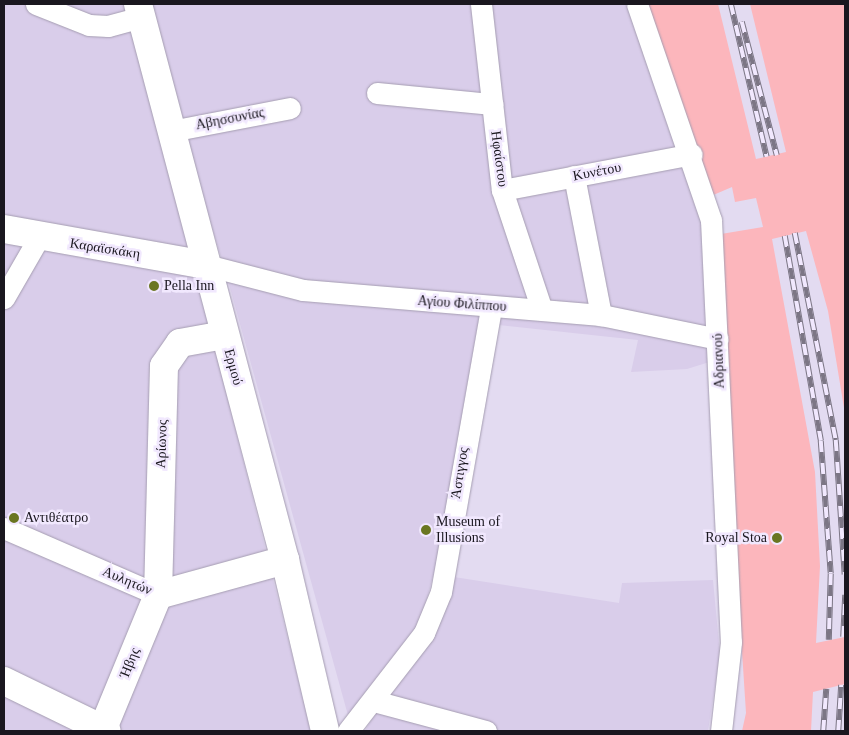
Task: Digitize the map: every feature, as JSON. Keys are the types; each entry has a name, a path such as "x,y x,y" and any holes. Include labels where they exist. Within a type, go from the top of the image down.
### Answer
{"street":[{"path":"36,4 89,25 108,26 139,10"},
{"name":"Ηφαίστου","path":"481,4 502,190 542,310"},
{"name":"Αδριανού","path":"637,4 692,154 711,220 731,642 721,731"},
{"name":"Ερμού","path":"139,10 285,560 325,731"},
{"path":"376,93 492,104"},
{"name":"Αβησσυνίας","path":"171,131 290,108"},
{"name":"Κυνέτου","path":"502,190 692,154"},
{"path":"574,176 601,315"},
{"name":"Καραϊσκάκη","path":"4,229 38,239 206,265"},
{"path":"4,298 38,239"},
{"name":"Αγίου Φιλίππου","path":"206,265 312,291 601,315 718,339"},
{"name":"Άστιγγος","path":"348,731 374,702 424,633 441,592 491,307"},
{"name":"Αρίωνος","path":"158,595 164,366 180,343 224,335"},
{"name":"Αυλητών","path":"4,528 158,595 285,560"},
{"name":"Ήβης","path":"104,731 158,595"},
{"path":"4,681 104,731"},
{"path":"374,702 486,731"}],"shaded area":[{"path":"4,4 129,4 311,731 4,731"},
{"path":"144,4 636,4 706,199 719,359 687,369 631,372 638,340 499,325 421,622 349,719 227,277"},
{"path":"641,4 718,4 756,159 786,152 750,4 845,4 845,414 828,311 806,231 772,239 815,472 820,566 816,643 845,637 845,684 813,692 811,731 742,731 746,713 715,235 763,227 756,198 735,202 732,187 711,196"},
{"path":"454,577 619,603 622,583 713,580 720,654 708,731 365,731"}],"railway":[{"path":"731,4 767,157"},
{"path":"742,22 777,155"},
{"path":"795,233 836,440 845,575"},
{"path":"785,236 821,441 831,574 829,640"},
{"path":"843,637 845,595"},
{"path":"838,731 841,685"},
{"path":"823,731 826,689"}],"place":[{"name":"Pella Inn","path":"154,286"},
{"name":"Αντιθέατρο","path":"14,518"},
{"name":"Museum of Illusions","path":"426,530"},
{"name":"Royal Stoa","path":"777,538"}]}
